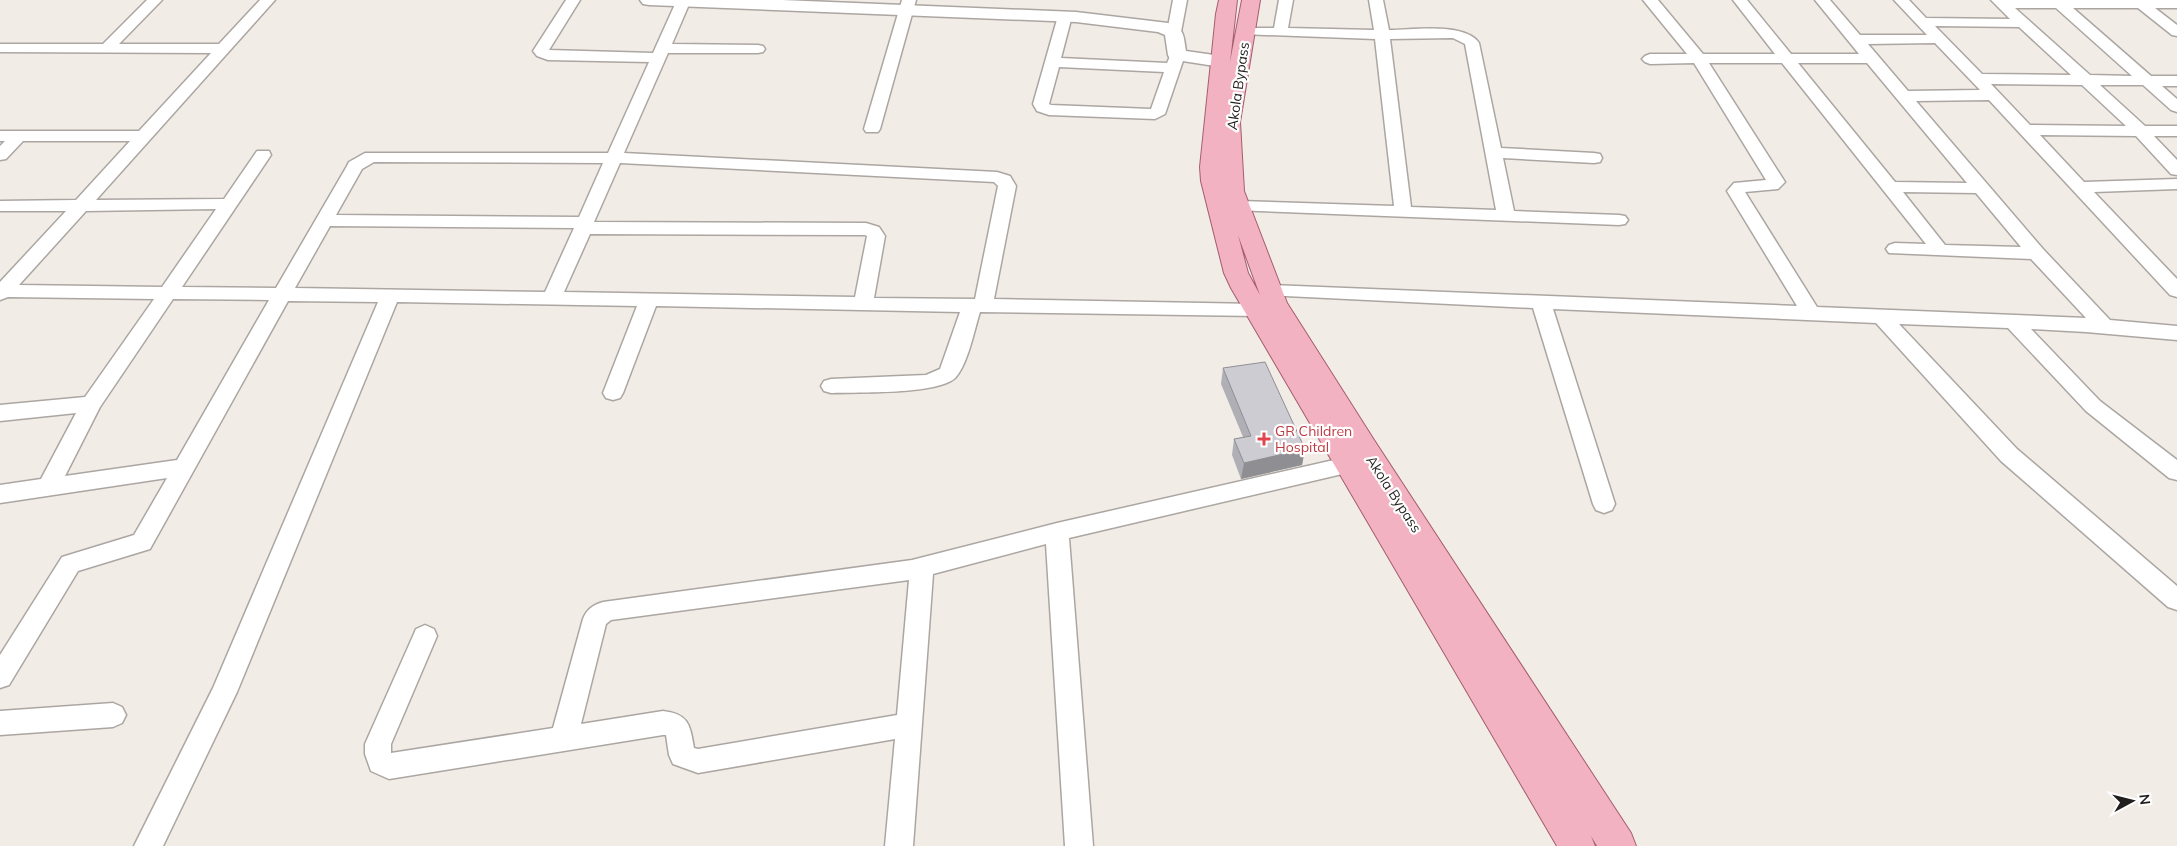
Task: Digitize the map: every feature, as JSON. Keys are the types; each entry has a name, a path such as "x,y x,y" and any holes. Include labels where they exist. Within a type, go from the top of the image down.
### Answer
{"main road":[{"name":"Akola Bypass","path":"1228,0 1211,166 1212,181 1236,273 1287,325 1618,846"},
{"name":"Akola Bypass","path":"1251,0 1230,122 1233,191 1263,300 1347,465 1408,562 1577,846"}],"street":[{"path":"106,49 155,0"},
{"path":"1,292 268,0"},
{"path":"573,0 541,51 542,53 548,55 660,53 758,49"},
{"path":"649,0 908,6 1065,16 1162,27 1174,32"},
{"path":"1065,16 1041,104 1043,108 1048,110 1155,114 1159,111 1175,61 1174,32 1180,0"},
{"path":"1280,32 1286,0"},
{"path":"1376,0 1382,35 1403,212"},
{"path":"1650,0 1698,58 1776,182 1772,185 1740,187 1736,191 1811,314"},
{"path":"1740,0 1940,250"},
{"path":"1822,0 2036,253 2104,326"},
{"path":"1901,0 1978,78 2177,291"},
{"path":"552,298 683,2"},
{"path":"2000,2 2120,2 2141,4 2176,2"},
{"path":"2000,2 2140,130 2177,170"},
{"path":"2057,2 2177,107"},
{"path":"2141,4 2177,32"},
{"path":"872,129 908,6"},
{"path":"1922,22 2022,22"},
{"path":"1245,31 1382,35 1453,34 1468,38 1472,43 1506,216"},
{"path":"1856,40 1939,39"},
{"path":"0,48 223,49"},
{"path":"0,63 17,48"},
{"path":"1650,58 1870,58"},
{"path":"1052,62 1221,61"},
{"path":"1978,78 2177,81"},
{"path":"1903,96 1993,96"},
{"path":"2025,130 2177,131"},
{"path":"0,136 144,136"},
{"path":"0,155 19,136"},
{"path":"1494,154 1594,158"},
{"path":"49,486 91,404 263,155"},
{"path":"0,677 70,564 142,542 355,166 371,157 614,158 997,177 1004,180 1006,186 978,306 952,367 947,374 928,382 831,386"},
{"path":"2079,187 2177,184"},
{"path":"1890,187 1981,188"},
{"path":"0,206 79,207 229,204"},
{"path":"1238,206 1619,220"},
{"path":"324,220 584,226 866,229 873,231 876,236 863,304"},
{"path":"1896,249 2036,253"},
{"path":"1,292 390,295 978,306 1174,307 1263,300 1541,302 2104,326 2177,333"},
{"path":"148,846 224,692 390,295"},
{"path":"613,392 649,300"},
{"path":"1541,302 1604,504"},
{"path":"1881,316 2009,455 2177,600"},
{"path":"2013,322 2094,406 2177,472"},
{"path":"0,413 91,404"},
{"path":"564,738 595,619 603,612 922,568 1056,532 1347,465"},
{"path":"0,494 185,467"},
{"path":"1056,532 1079,846"},
{"path":"899,846 922,568"},
{"path":"425,636 378,744 378,754 381,762 389,766 663,723 672,724 678,729 682,755 688,760 698,761 909,725"},
{"path":"0,723 113,714"}],"building":[{"path":"1265,362 1305,449 1244,463 1234,439 1251,436 1223,368"}],"place":[{"name":"GR Children Hospital","path":"1264,439"}]}
